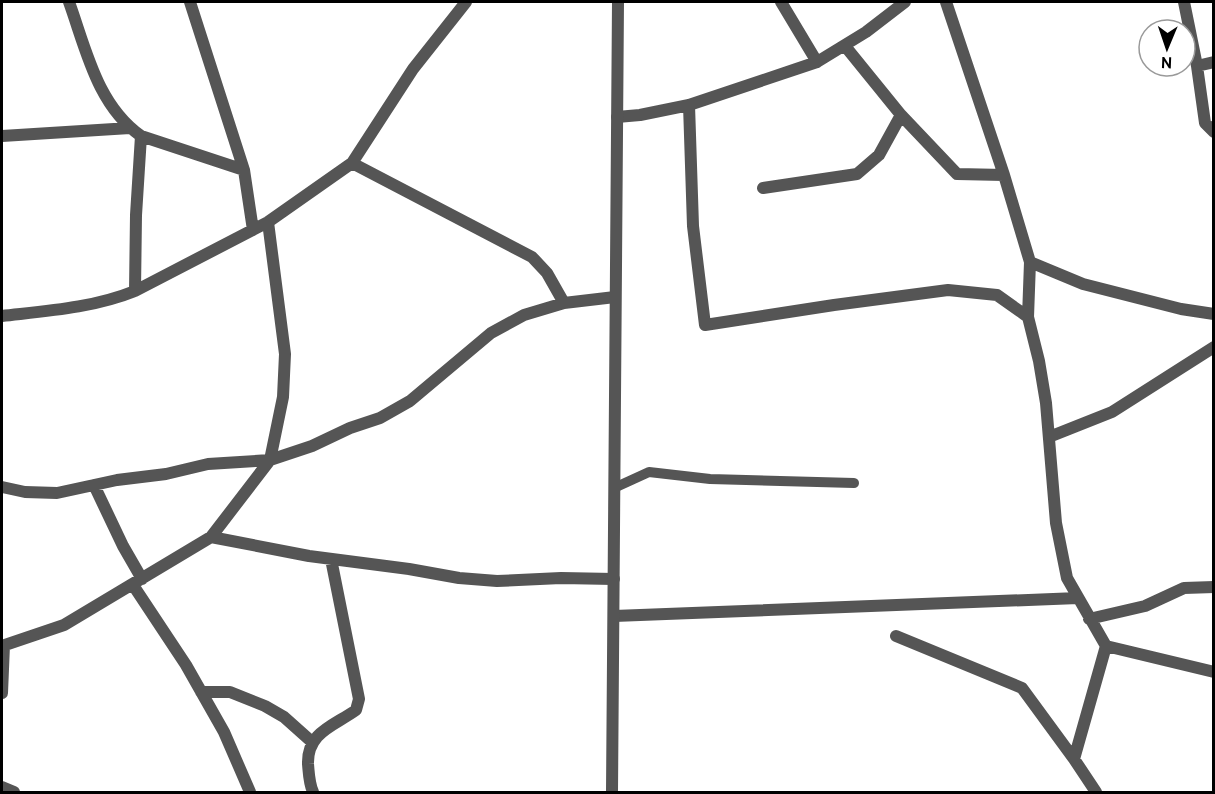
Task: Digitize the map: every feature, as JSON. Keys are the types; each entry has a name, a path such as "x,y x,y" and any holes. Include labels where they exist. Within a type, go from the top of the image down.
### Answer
{"street":[{"path":"69,2 84,49 104,93 130,128 141,136 244,170"},
{"path":"190,2 244,170 253,230"},
{"path":"2,316 114,300 268,222 352,163 413,69 466,2"},
{"path":"612,792 618,2"},
{"path":"781,2 817,62"},
{"path":"616,117 640,116 689,105 817,62 846,46 906,2"},
{"path":"945,2 1004,175 1030,262 1028,317 1046,403 1056,523 1067,578 1106,646 1214,672"},
{"path":"1184,2 1187,18"},
{"path":"846,46 901,115 957,174 1004,175"},
{"path":"1214,62 1197,66 1205,123 1214,132"},
{"path":"689,105 693,226 705,325 948,290 997,295 1028,317"},
{"path":"763,188 857,174 879,155 901,115"},
{"path":"2,136 130,128"},
{"path":"135,291 136,215 141,136"},
{"path":"352,163 532,257 547,273 564,303"},
{"path":"2,693 3,645 64,625 211,537 270,460 283,397 285,354 268,222"},
{"path":"1030,262 1083,284 1181,309 1214,314"},
{"path":"2,487 25,492 57,493 166,474 208,464 270,460 312,446 350,428 380,418 410,401 491,333 524,315 564,303 615,297"},
{"path":"1049,437 1112,412 1214,347"},
{"path":"94,485 137,582 224,732 250,792"},
{"path":"211,537 331,559 478,580 614,579"},
{"path":"313,792 309,784 308,755 312,742 322,731 356,710 359,699 331,559"},
{"path":"1089,619 1145,606 1184,588 1214,587"},
{"path":"614,616 1078,598"},
{"path":"896,636 1022,688 1096,792"},
{"path":"1074,759 1106,646"},
{"path":"201,692 230,692 265,706 284,717 312,742"},
{"path":"2,787 14,792"}],"lane":[{"path":"614,488 649,472 710,479 854,483"}]}
